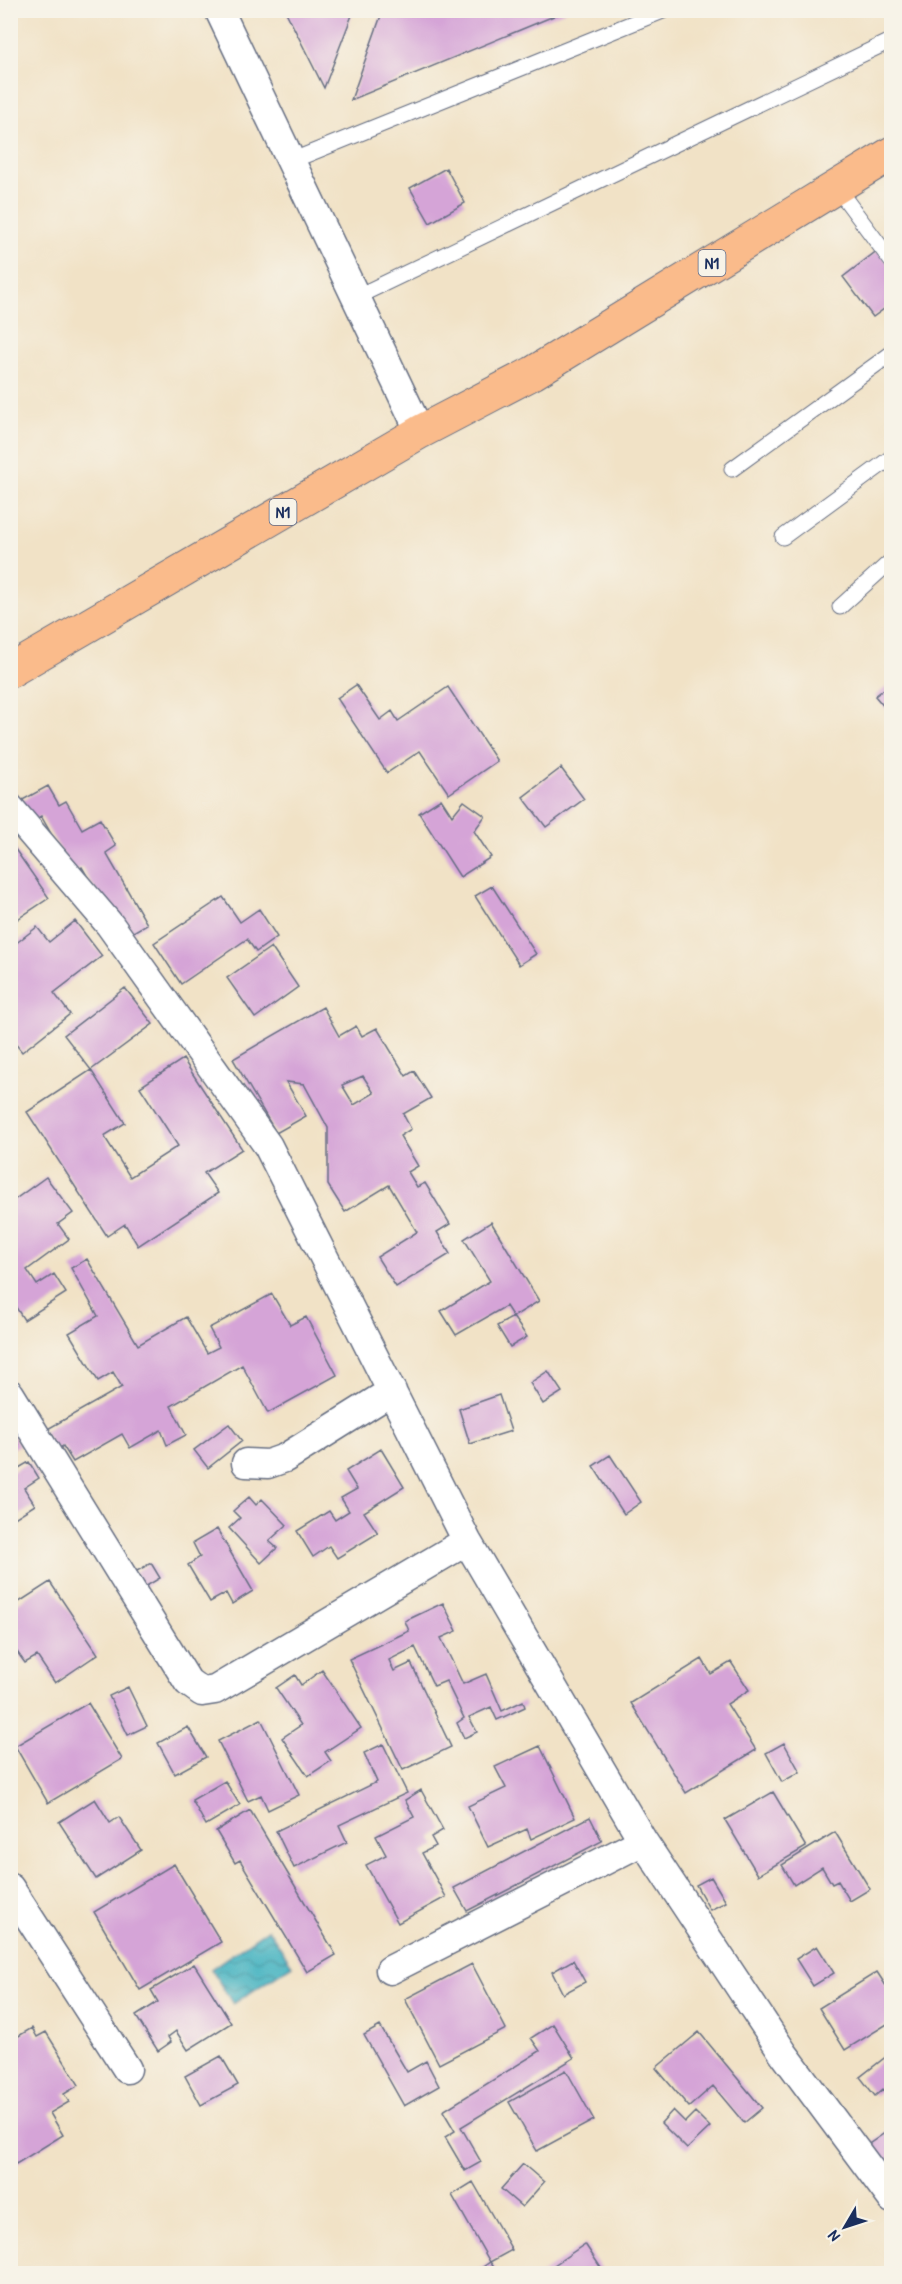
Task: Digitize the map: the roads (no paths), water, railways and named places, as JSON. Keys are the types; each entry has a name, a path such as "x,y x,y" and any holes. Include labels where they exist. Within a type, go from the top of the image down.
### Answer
{"highway":[{"name":"N1","path":"10,671 420,432 533,373 891,153"}],"street":[{"path":"219,10 420,432"},
{"path":"10,808 110,925 268,1146 467,1541 643,1841 784,2054 891,2199"},
{"path":"246,1463 267,1464 285,1458 392,1391"},
{"path":"10,1395 188,1682 202,1692 215,1690 467,1541"},
{"path":"390,1970 643,1841"},
{"path":"10,1888 127,2069"}],"lane":[{"path":"291,161 665,10"},
{"path":"356,297 891,40"},
{"path":"837,188 891,262"},
{"path":"732,469 891,353"},
{"path":"783,537 891,457"},
{"path":"840,607 891,560"}],"water":[{"path":"268,1929 292,1965 233,2004 211,1969"}]}
